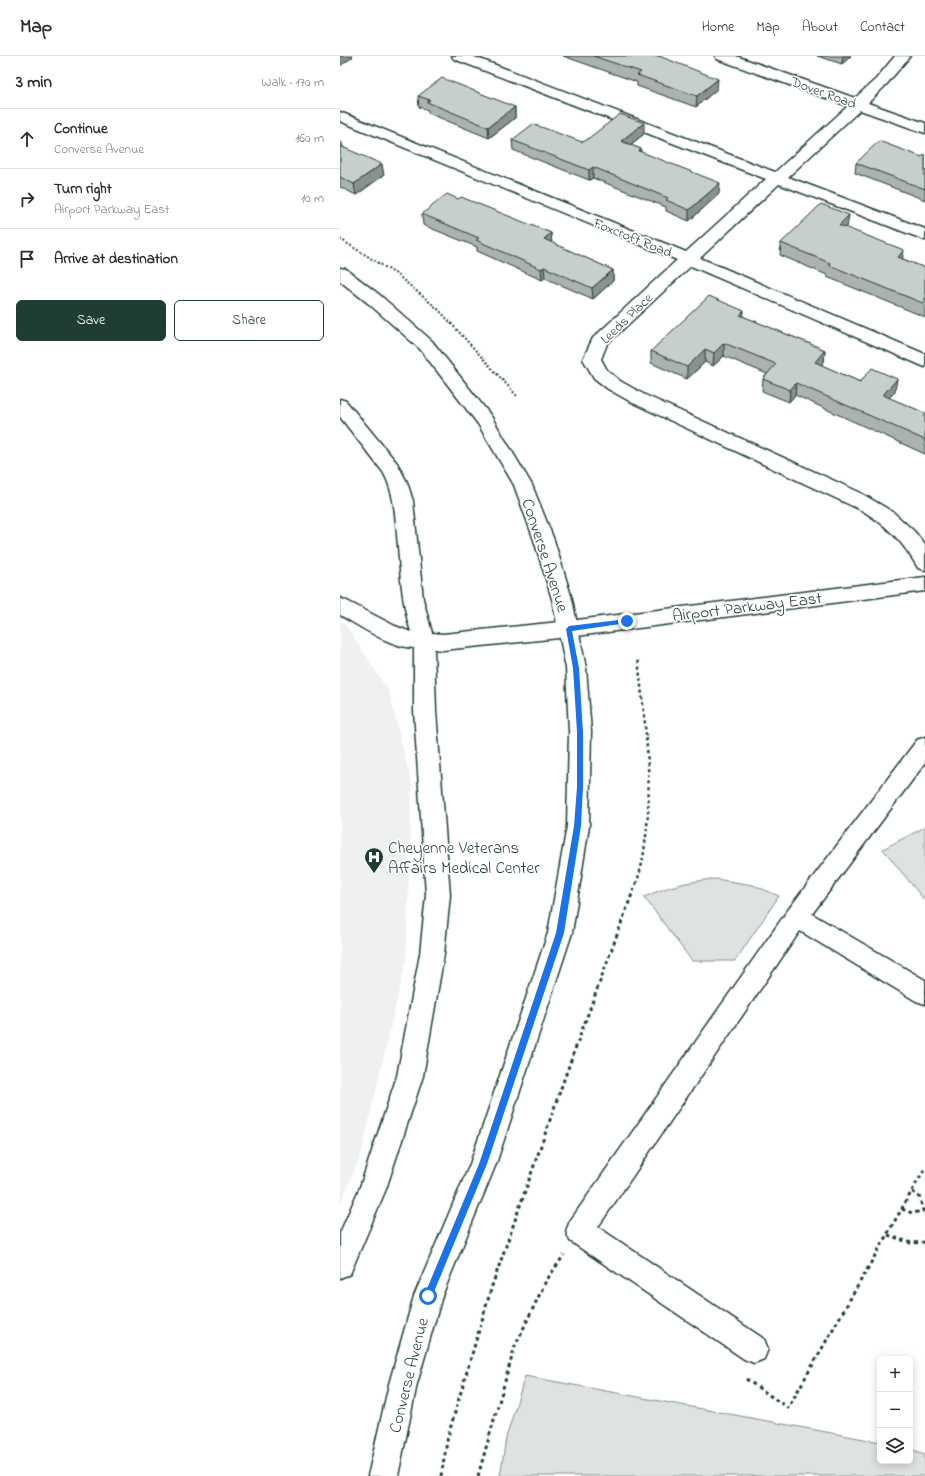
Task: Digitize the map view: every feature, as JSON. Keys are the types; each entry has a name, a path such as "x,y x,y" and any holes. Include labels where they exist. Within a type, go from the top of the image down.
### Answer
{"street":[{"path":"459,56 925,235"},
{"name":"Dover Road","path":"722,56 925,128"},
{"name":"Leeds Place","path":"903,56 881,82 858,104 599,342 592,358 600,374 614,385 639,399 852,497 883,514 905,532 924,557 925,563"},
{"name":"Foxcroft Road","path":"340,116 689,259 925,361"},
{"name":"Converse Avenue","path":"340,273 375,300 426,345 485,420 523,486 544,540 562,599 569,629 576,668 580,732 578,826 560,933 483,1164 428,1296 403,1384 383,1476"},
{"path":"340,404 386,462 398,482 403,501 416,619 424,642 425,711 438,895 432,954 410,1076 373,1189 340,1264"},
{"name":"Airport Parkway East","path":"340,606 388,632 409,640 424,642 465,641 925,584"},
{"path":"754,1349 580,1231 796,917 925,746"},
{"path":"796,917 925,993"}],"path":[{"path":"340,239 396,274 438,309 518,397"},
{"path":"441,1476 448,1436 492,1286 566,1074 642,868 649,810 649,771 638,658"},
{"path":"742,1376 788,1408 925,1168"},
{"path":"902,1208 911,1213 924,1211 920,1198 912,1191"},
{"path":"478,1476 515,1346 546,1281 580,1231"},
{"path":"888,1235 901,1241 920,1244 925,1242"}],"shaded area":[{"name":"Cheyenne Veterans Affairs Medical Center","path":"340,621 346,625 389,692 412,786 406,961 361,1155 340,1205"},
{"path":"925,827 925,901 883,849"},
{"path":"716,879 753,885 779,896 735,961 692,961 644,897 679,885"},
{"path":"525,1376 877,1441 877,1464 913,1464 913,1450 925,1454 925,1476 500,1476 506,1438"}],"building":[{"path":"593,56 659,56 718,79 697,96 637,75 641,72"},
{"path":"442,78 515,107 488,127 427,102 430,100 418,96"},
{"path":"620,114 644,123 621,141 641,149 639,151 720,183 689,210 666,200 668,198 593,167 589,170 512,140 533,124 582,142"},
{"path":"879,141 922,157 925,154 925,189 856,163"},
{"path":"340,146 382,164 354,184 340,177"},
{"path":"447,194 458,199 461,197 551,233 544,239 613,270 592,288 544,267 541,269 476,240 479,238 422,214"},
{"path":"821,204 849,215 839,225 904,250 898,257 925,268 925,304 829,265 830,263 781,243"},
{"path":"709,296 744,311 740,315 825,350 815,362 860,382 872,368 897,379 883,395 925,413 925,440 796,383 790,390 763,379 776,364 724,343 714,353 705,349 687,367 651,351"}],"place":[{"name":"Cheyenne Veterans Affairs Medical Center","path":"374,874"}],"route":[{"path":"428,1296 483,1164 560,933 578,826 580,787 580,732 576,668 569,629 627,621"}]}
